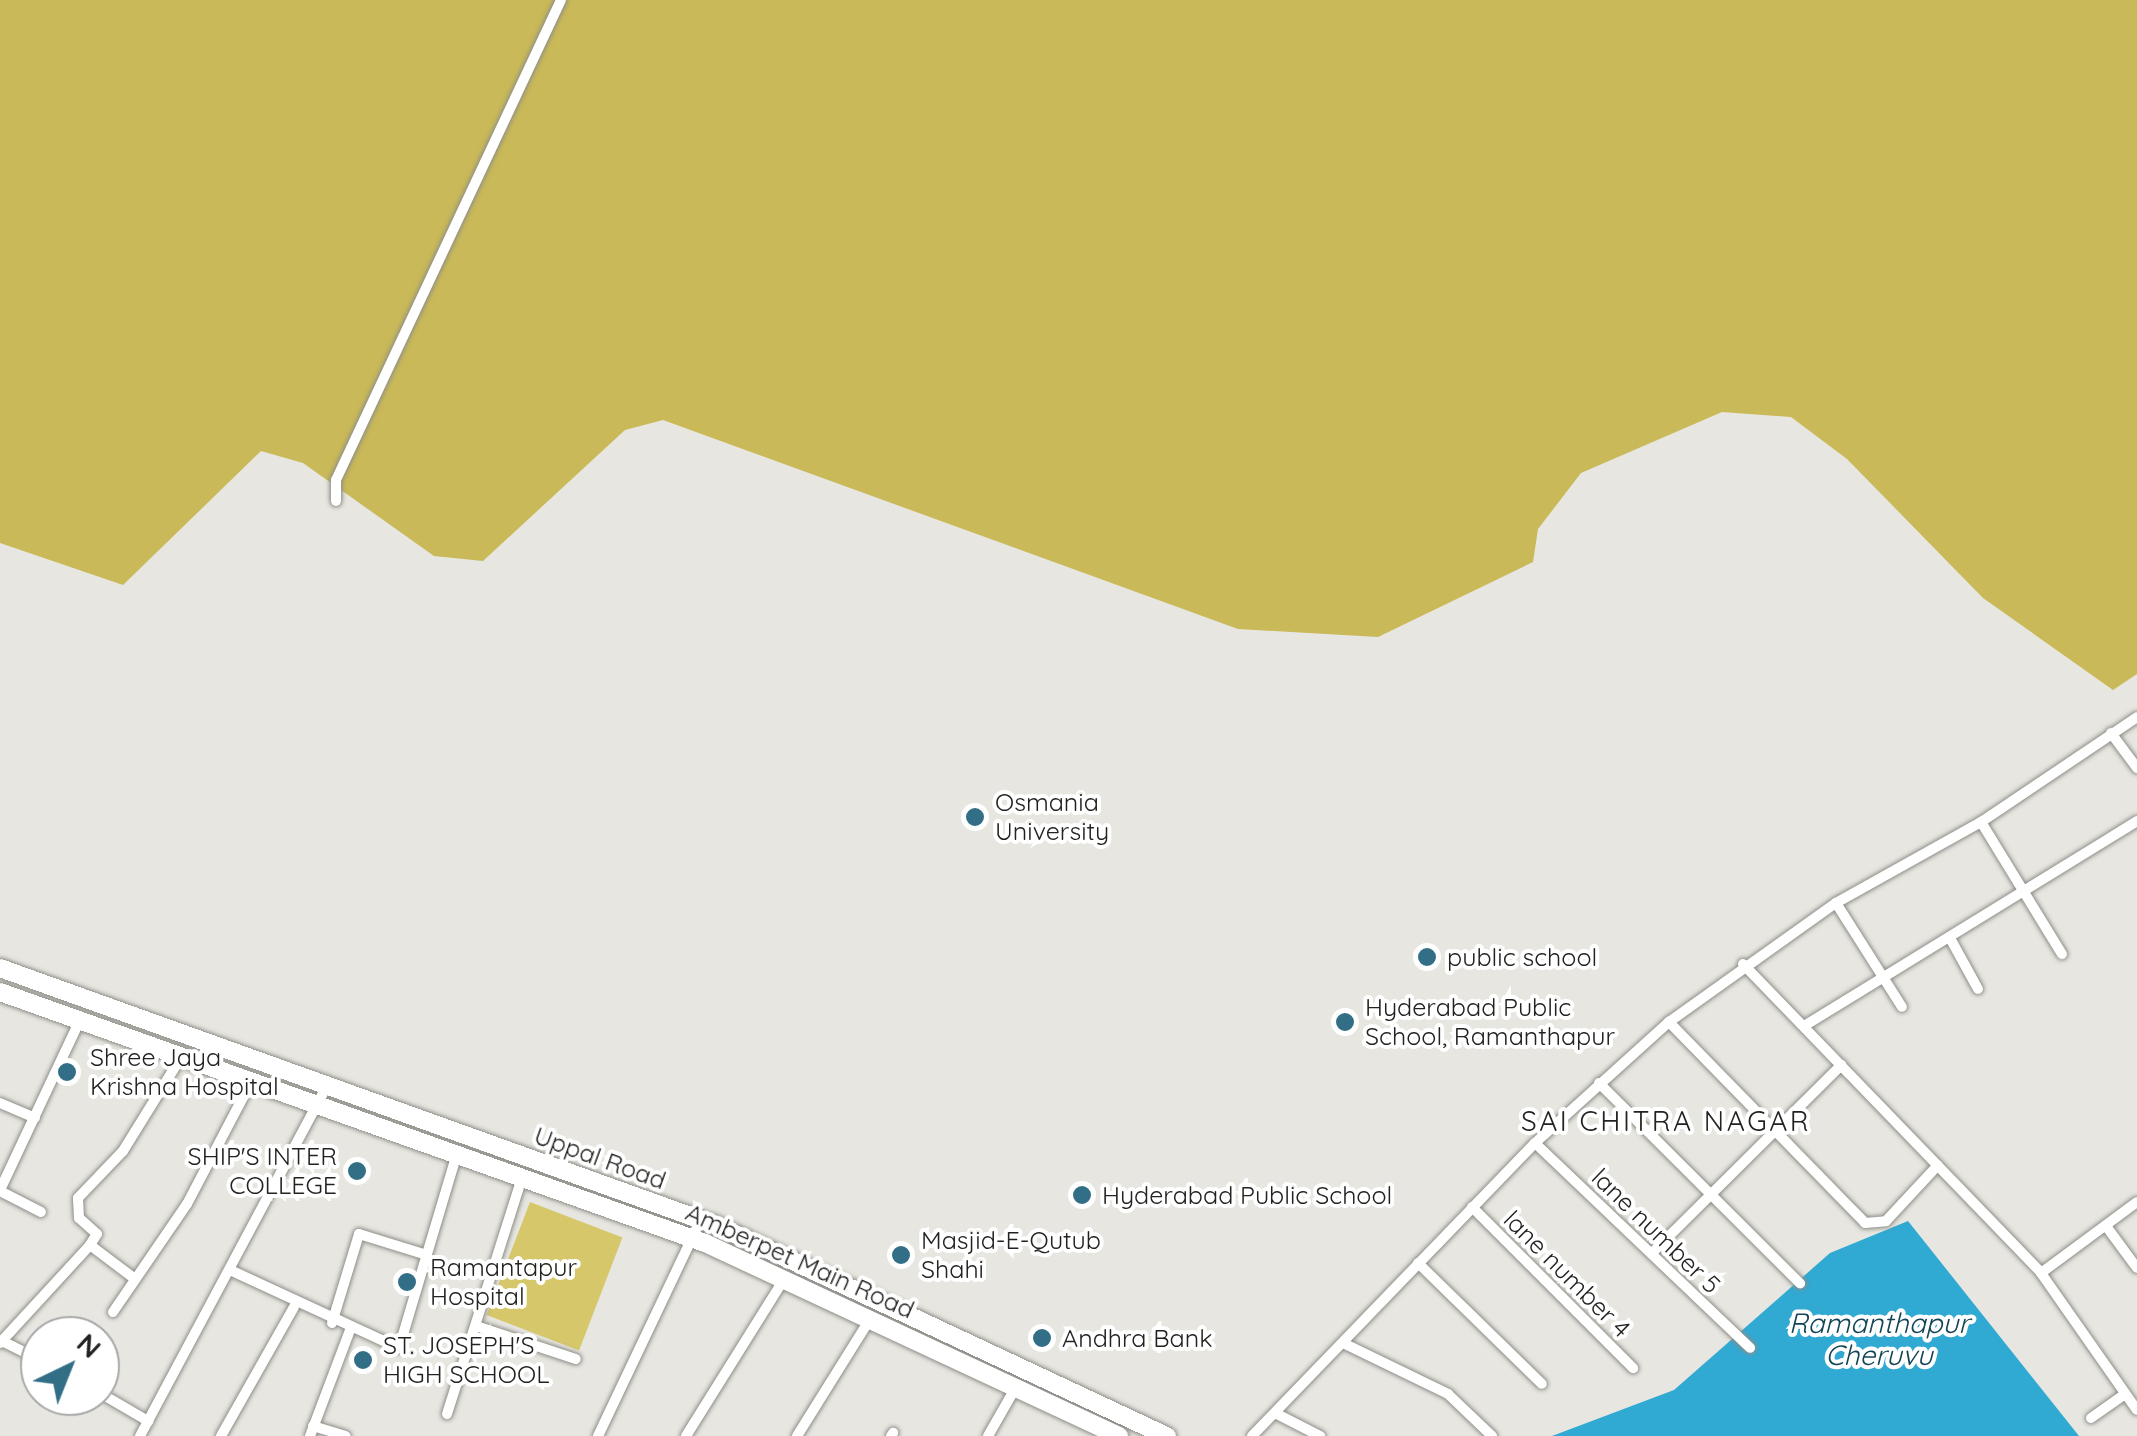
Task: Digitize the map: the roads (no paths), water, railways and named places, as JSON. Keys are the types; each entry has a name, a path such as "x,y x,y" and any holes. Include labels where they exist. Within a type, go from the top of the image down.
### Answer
{"highway":[{"name":"Uppal Road","path":"0,968 696,1229 1167,1436"},
{"name":"Amberpet Main Road","path":"0,992 317,1108 522,1177 696,1229 785,1278 1119,1436"}],"street":[{"path":"336,501 336,480 561,0"},
{"path":"1252,1436 1535,1143 1669,1022 1743,964 1836,903 1981,822 2137,717"},
{"path":"2111,733 2137,768"},
{"path":"1804,1026 2137,821"},
{"path":"1981,822 2062,954"},
{"path":"1836,903 1902,1008"},
{"path":"1950,938 1978,989"},
{"path":"1743,964 2041,1273 2137,1410"},
{"path":"40,1212 0,1190 80,1022"},
{"path":"1669,1022 1864,1223 1886,1221 1938,1166"},
{"path":"1,1342 97,1234 79,1218 78,1198 123,1152 180,1059"},
{"path":"1652,1253 1841,1065"},
{"path":"1599,1083 1800,1283"},
{"path":"113,1312 250,1084"},
{"path":"140,1436 325,1089"},
{"path":"0,1102 35,1118"},
{"name":"lane number 5","path":"1535,1143 1750,1348"},
{"path":"230,1270 294,1307 400,1348 457,1154"},
{"path":"447,1414 522,1177"},
{"path":"2041,1273 2137,1202"},
{"name":"lane number 4","path":"1472,1206 1633,1368"},
{"path":"2106,1226 2137,1268"},
{"path":"598,1436 696,1229"},
{"path":"332,1323 359,1234 427,1255"},
{"path":"90,1245 135,1280"},
{"path":"1418,1263 1542,1384"},
{"path":"686,1436 785,1278"},
{"path":"221,1436 294,1307"},
{"path":"797,1436 870,1319"},
{"path":"476,1326 576,1359"},
{"path":"345,1436 311,1431 350,1330"},
{"path":"1343,1343 1448,1394 1492,1436"},
{"path":"988,1436 1016,1388"},
{"path":"2092,1418 2125,1394"},
{"path":"120,1405 148,1421"},
{"path":"1274,1412 1320,1436"}],"water":[{"name":"Ramanthapur Cheruvu","path":"1908,1221 2079,1436 1552,1436 1674,1390 1830,1253"}],"place":[{"name":"Osmania University","path":"975,817"},
{"name":"public school","path":"1427,957"},
{"name":"Hyderabad Public School, Ramanthapur","path":"1345,1022"},
{"name":"Shree Jaya Krishna Hospital","path":"67,1072"},
{"name":"SHIP'S INTER COLLEGE","path":"357,1171"},
{"name":"Hyderabad Public School","path":"1082,1195"},
{"name":"Masjid-E-Qutub Shahi","path":"901,1255"},
{"name":"Ramantapur Hospital","path":"407,1282"},
{"name":"Andhra Bank","path":"1042,1338"},
{"name":"ST. JOSEPH'S HIGH SCHOOL","path":"363,1360"}],"district":[{"name":"SAI CHITRA NAGAR","path":"1666,1121"}]}
